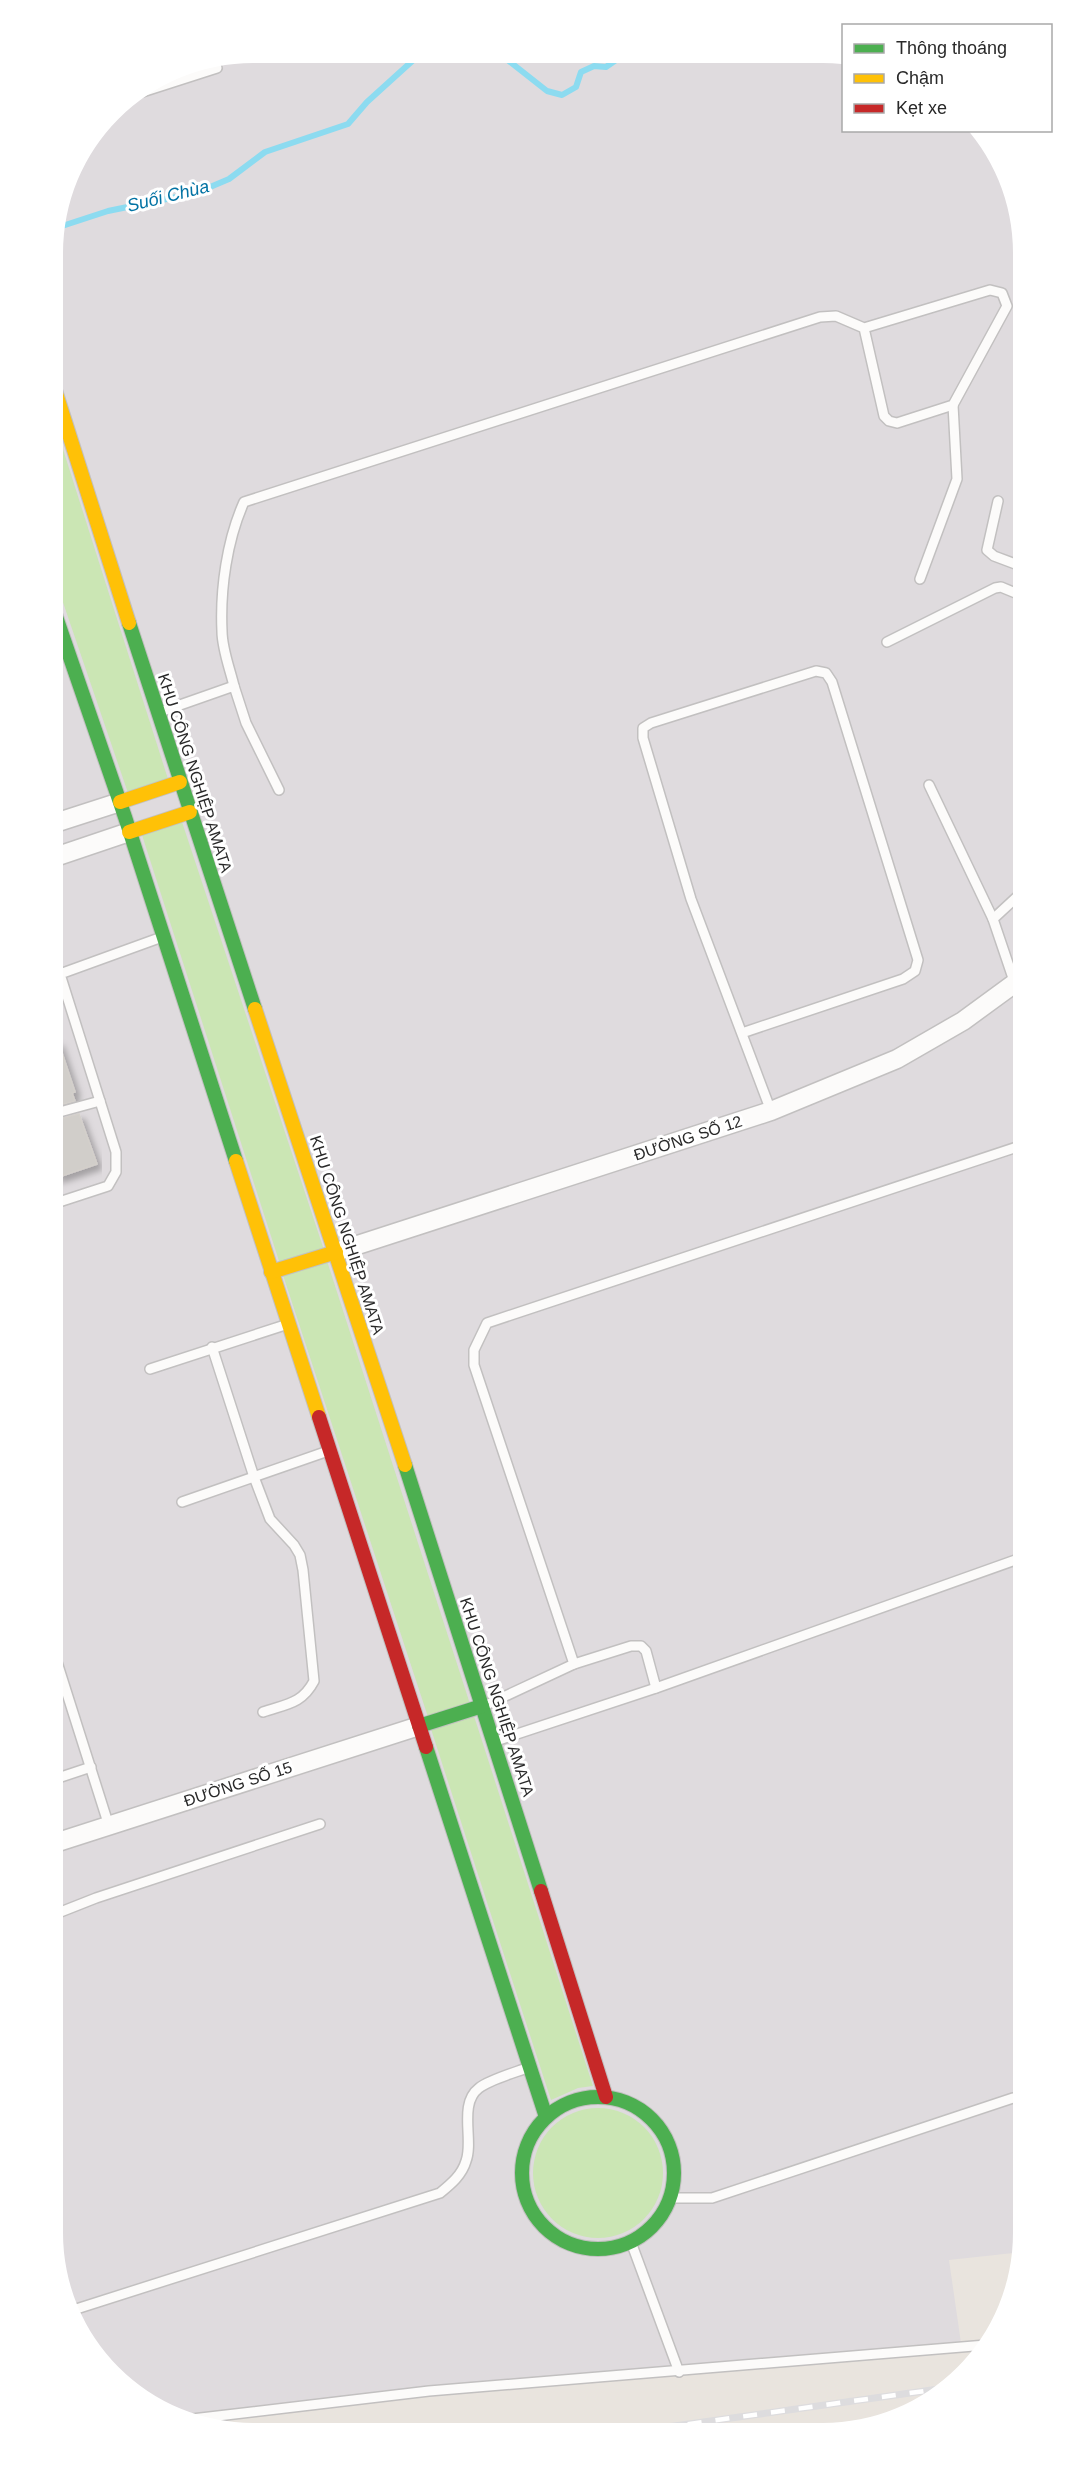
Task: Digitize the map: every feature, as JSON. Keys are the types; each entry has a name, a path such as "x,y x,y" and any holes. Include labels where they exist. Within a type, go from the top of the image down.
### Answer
{"street":[{"name":"KHU CÔNG NGHIỆP AMATA","path":"63,415 180,782 336,1252 606,2097"},
{"path":"63,636 120,802 328,1451 546,2117"},
{"path":"63,820 180,782"},
{"path":"63,854 190,812"},
{"name":"ĐƯỜNG SỐ 12","path":"336,1252 771,1111 897,1059 963,1021 1013,985"},
{"path":"271,1272 336,1252"},
{"path":"419,1726 482,1706"},
{"name":"ĐƯỜNG SỐ 15","path":"63,1840 419,1726"},
{"path":"606,2097 628,2103 648,2115 663,2132 672,2152 675,2175 670,2198 655,2223 631,2242 608,2248 584,2248 561,2240 542,2226 529,2206 522,2183 522,2159 531,2136 546,2117 563,2104 584,2098 606,2097"}],"lane":[{"path":"164,85 217,68"},
{"path":"279,790 246,723 234,686 222,633 226,573 235,523 244,502 820,317 837,316 864,328 990,290 1002,293 1007,306 953,405 957,478 920,579"},
{"path":"864,328 885,416 889,421 897,423 953,405"},
{"path":"998,501 987,550 994,556 1013,563"},
{"path":"887,642 995,588 1001,587 1013,592"},
{"path":"742,1033 903,979 915,971 918,960 832,682 826,673 816,671 651,723 643,729 643,738 691,899 771,1111"},
{"path":"158,712 234,686"},
{"path":"929,785 993,919 1013,972"},
{"path":"993,919 1013,901"},
{"path":"63,973 162,937"},
{"path":"63,993 116,1152 116,1172 108,1186 63,1201"},
{"path":"63,1111 100,1101"},
{"path":"574,1664 474,1365 474,1350 487,1323 1013,1148"},
{"path":"150,1369 288,1324"},
{"path":"212,1347 270,1519 300,1555 314,1681 308,1693 297,1701 263,1712"},
{"path":"182,1502 328,1451"},
{"path":"494,1742 656,1688 1013,1561"},
{"path":"482,1706 574,1664 631,1646 641,1646 646,1651 656,1688"},
{"path":"63,1681 109,1826"},
{"path":"63,1776 91,1767"},
{"path":"63,1911 320,1824"},
{"path":"78,2308 440,2193 457,2180 467,2159 468,2112 471,2097 479,2088 529,2067"},
{"path":"670,2198 712,2198 1013,2098"},
{"path":"631,2242 680,2372"},
{"path":"208,2417 429,2391 976,2346"}],"shaded area":[{"path":"241,63 842,64 842,132 969,132 974,137 999,180 1007,204 1013,253 1012,2253 949,2260 961,2343 430,2387 192,2413 147,2391 110,2358 95,2339 77,2306 69,2282 65,2258 63,2233 63,241 69,204 88,158 102,137 128,110 158,88 204,69"}],"green space":[{"path":"63,449 168,779 128,793 63,602"},
{"path":"182,822 324,1250 280,1264 142,835"},
{"path":"327,1261 470,1704 428,1717 283,1275"},
{"path":"474,1716 593,2086 578,2088 551,2100 431,1729"},
{"path":"598,2108 623,2113 644,2127 658,2148 663,2173 658,2198 644,2219 623,2233 598,2238 573,2233 552,2219 538,2198 533,2173 538,2148 552,2127 573,2113"}],"building":[{"path":"63,1056 75,1092 72,1093 75,1101 63,1104"},
{"path":"79,1114 97,1164 63,1176 63,1118"}],"waterway":[{"name":"Suối Chùa","path":"66,225 108,211 196,193 229,179 265,152 348,124 367,102 410,63"},
{"name":"Suối Chùa","path":"511,63 547,91 562,95 576,87 581,72 594,66 606,67 612,63"}],"railway":[{"path":"696,2423 930,2390"}],"traffic: fast":[{"path":"129,623 255,1009"},
{"path":"63,637 125,817 236,1161"},
{"path":"405,1465 541,1891"},
{"path":"419,1726 482,1706"},
{"path":"426,1747 546,2117"},
{"path":"598,2097 613,2098 627,2103 652,2119 668,2144 673,2158 674,2173 673,2188 668,2202 652,2227 627,2243 613,2248 598,2249 583,2248 569,2243 544,2227 528,2202 523,2188 522,2173 523,2158 528,2144 544,2119 569,2103 583,2098 598,2097"}],"traffic: slow":[{"path":"63,415 129,623"},
{"path":"120,802 180,782"},
{"path":"129,832 190,812"},
{"path":"255,1009 405,1465"},
{"path":"236,1161 319,1417"},
{"path":"271,1272 336,1252"}],"traffic: jam":[{"path":"319,1417 426,1747"},
{"path":"541,1891 606,2097"}]}
